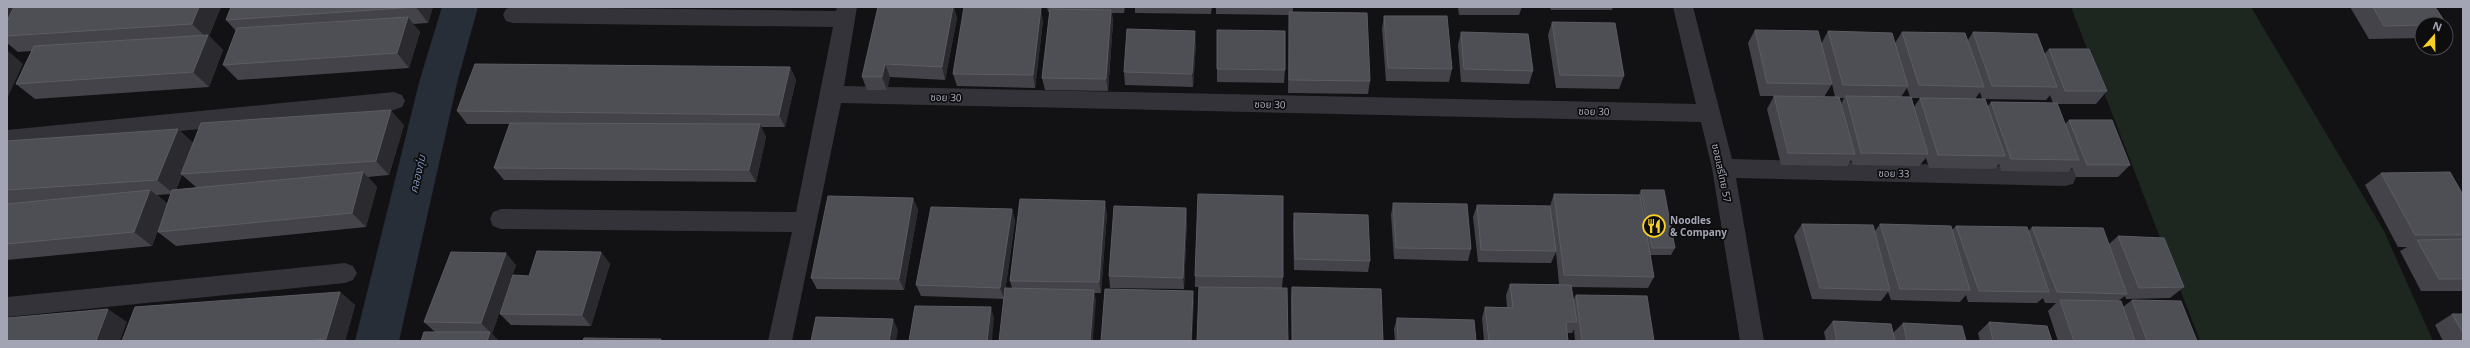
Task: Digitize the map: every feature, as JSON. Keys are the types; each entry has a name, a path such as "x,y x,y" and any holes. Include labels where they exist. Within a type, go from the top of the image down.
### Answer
{"street":[{"name":"ซอยเสรีไทย 57","path":"1683,7 1708,113 1723,168 1752,341"},
{"path":"513,15 845,13 832,94 780,341"},
{"name":"ซอย 30","path":"832,94 1708,113"},
{"path":"7,139 394,101"},
{"name":"ซอย 33","path":"1723,168 2065,177"},
{"path":"501,219 806,222"},
{"path":"7,307 345,273"}],"shaded area":[{"path":"2071,7 2251,7 2384,231 2433,341 2200,341"}],"building":[{"path":"14,7 199,7 192,24 7,36 7,21"},
{"path":"231,7 416,7 226,20"},
{"path":"878,7 953,7 942,67 885,64 882,77 862,77"},
{"path":"964,7 1041,8 1033,75 953,74"},
{"path":"2373,7 2435,7 2441,16 2414,16 2414,25 2384,26"},
{"path":"1050,9 1111,10 1106,79 1042,78"},
{"path":"1289,12 1367,13 1370,81 1289,80"},
{"path":"1384,16 1447,16 1452,69 1388,68"},
{"path":"408,17 397,53 223,65 237,28"},
{"path":"1552,22 1615,23 1624,76 1560,75"},
{"path":"1127,29 1195,31 1192,74 1124,72"},
{"path":"1217,30 1285,31 1285,70 1217,69"},
{"path":"1755,30 1818,31 1832,84 1767,83"},
{"path":"1828,31 1892,33 1908,86 1843,85"},
{"path":"1461,32 1528,34 1533,71 1464,69"},
{"path":"1902,32 1965,33 1984,87 1919,85"},
{"path":"1973,32 2037,34 2057,87 1992,86"},
{"path":"208,35 193,72 16,84 34,46"},
{"path":"2049,49 2089,49 2107,91 2065,91"},
{"path":"475,64 790,67 779,115 457,111"},
{"path":"1774,96 1839,97 1855,154 1788,153"},
{"path":"1846,96 1911,97 1928,154 1861,153"},
{"path":"1920,98 1985,99 2005,156 1938,155"},
{"path":"1991,102 2057,103 2079,160 2011,159"},
{"path":"391,110 376,161 181,174 201,123"},
{"path":"2069,120 2112,120 2130,165 2087,165"},
{"path":"510,123 760,124 749,170 494,168"},
{"path":"178,129 157,180 7,190 7,141"},
{"path":"363,172 352,213 158,232 172,190"},
{"path":"2450,172 2463,195 2463,235 2415,235 2381,173"},
{"path":"150,190 134,232 7,244 7,204"},
{"name":"Noodles & Company","path":"1641,190 1664,190 1675,248 1652,248"},
{"path":"1198,194 1283,196 1283,277 1195,276"},
{"path":"1554,194 1640,195 1654,277 1564,275"},
{"path":"828,196 913,198 899,279 811,278"},
{"path":"1020,199 1105,201 1099,282 1010,281"},
{"path":"1393,203 1467,204 1471,249 1396,248"},
{"path":"1477,205 1550,206 1556,251 1481,250"},
{"path":"1114,206 1186,208 1183,278 1109,276"},
{"path":"931,207 1012,209 1000,288 916,285"},
{"path":"1294,213 1368,215 1370,261 1295,259"},
{"path":"1802,224 1873,225 1890,290 1820,288"},
{"path":"1880,224 1951,226 1970,290 1900,289"},
{"path":"1956,226 2027,227 2049,292 1979,291"},
{"path":"2032,227 2103,228 2127,294 2057,292"},
{"path":"2118,236 2164,238 2184,287 2139,288"},
{"path":"2463,239 2463,279 2439,279 2417,240"},
{"path":"537,251 601,252 582,315 500,314 513,275 529,276"},
{"path":"451,252 506,253 481,323 424,322"},
{"path":"1510,284 1571,285 1577,322 1566,322 1568,341 1489,341 1485,307 1513,308"},
{"path":"1199,287 1287,288 1288,341 1197,341"},
{"path":"1292,287 1381,289 1383,341 1292,341"},
{"path":"1005,288 1094,290 1090,341 999,341"},
{"path":"1105,289 1193,291 1191,341 1101,341"},
{"path":"340,292 326,339 301,341 122,341 135,307"},
{"path":"1576,295 1647,296 1654,341 1582,341"},
{"path":"2060,300 2121,301 2135,341 2074,341"},
{"path":"2132,300 2181,301 2197,341 2147,341"},
{"path":"915,306 991,307 987,341 909,341"},
{"path":"108,309 96,341 7,341 7,318"},
{"path":"2452,314 2463,314 2463,333"},
{"path":"816,317 893,319 889,341 811,341"},
{"path":"1397,318 1474,320 1476,341 1398,341"},
{"path":"1833,321 1891,324 1895,341 1837,341"},
{"path":"1989,322 2047,326 2052,341 1993,341"},
{"path":"1903,323 1962,326 1966,341 1907,341"},
{"path":"424,332 490,332 487,341 421,341"},
{"path":"584,338 661,339 660,341 583,341"}],"waterway":[{"name":"คลองกุ่ม","path":"377,341 439,79 460,7"}],"place":[{"name":"Noodles & Company","path":"1654,226"}]}
